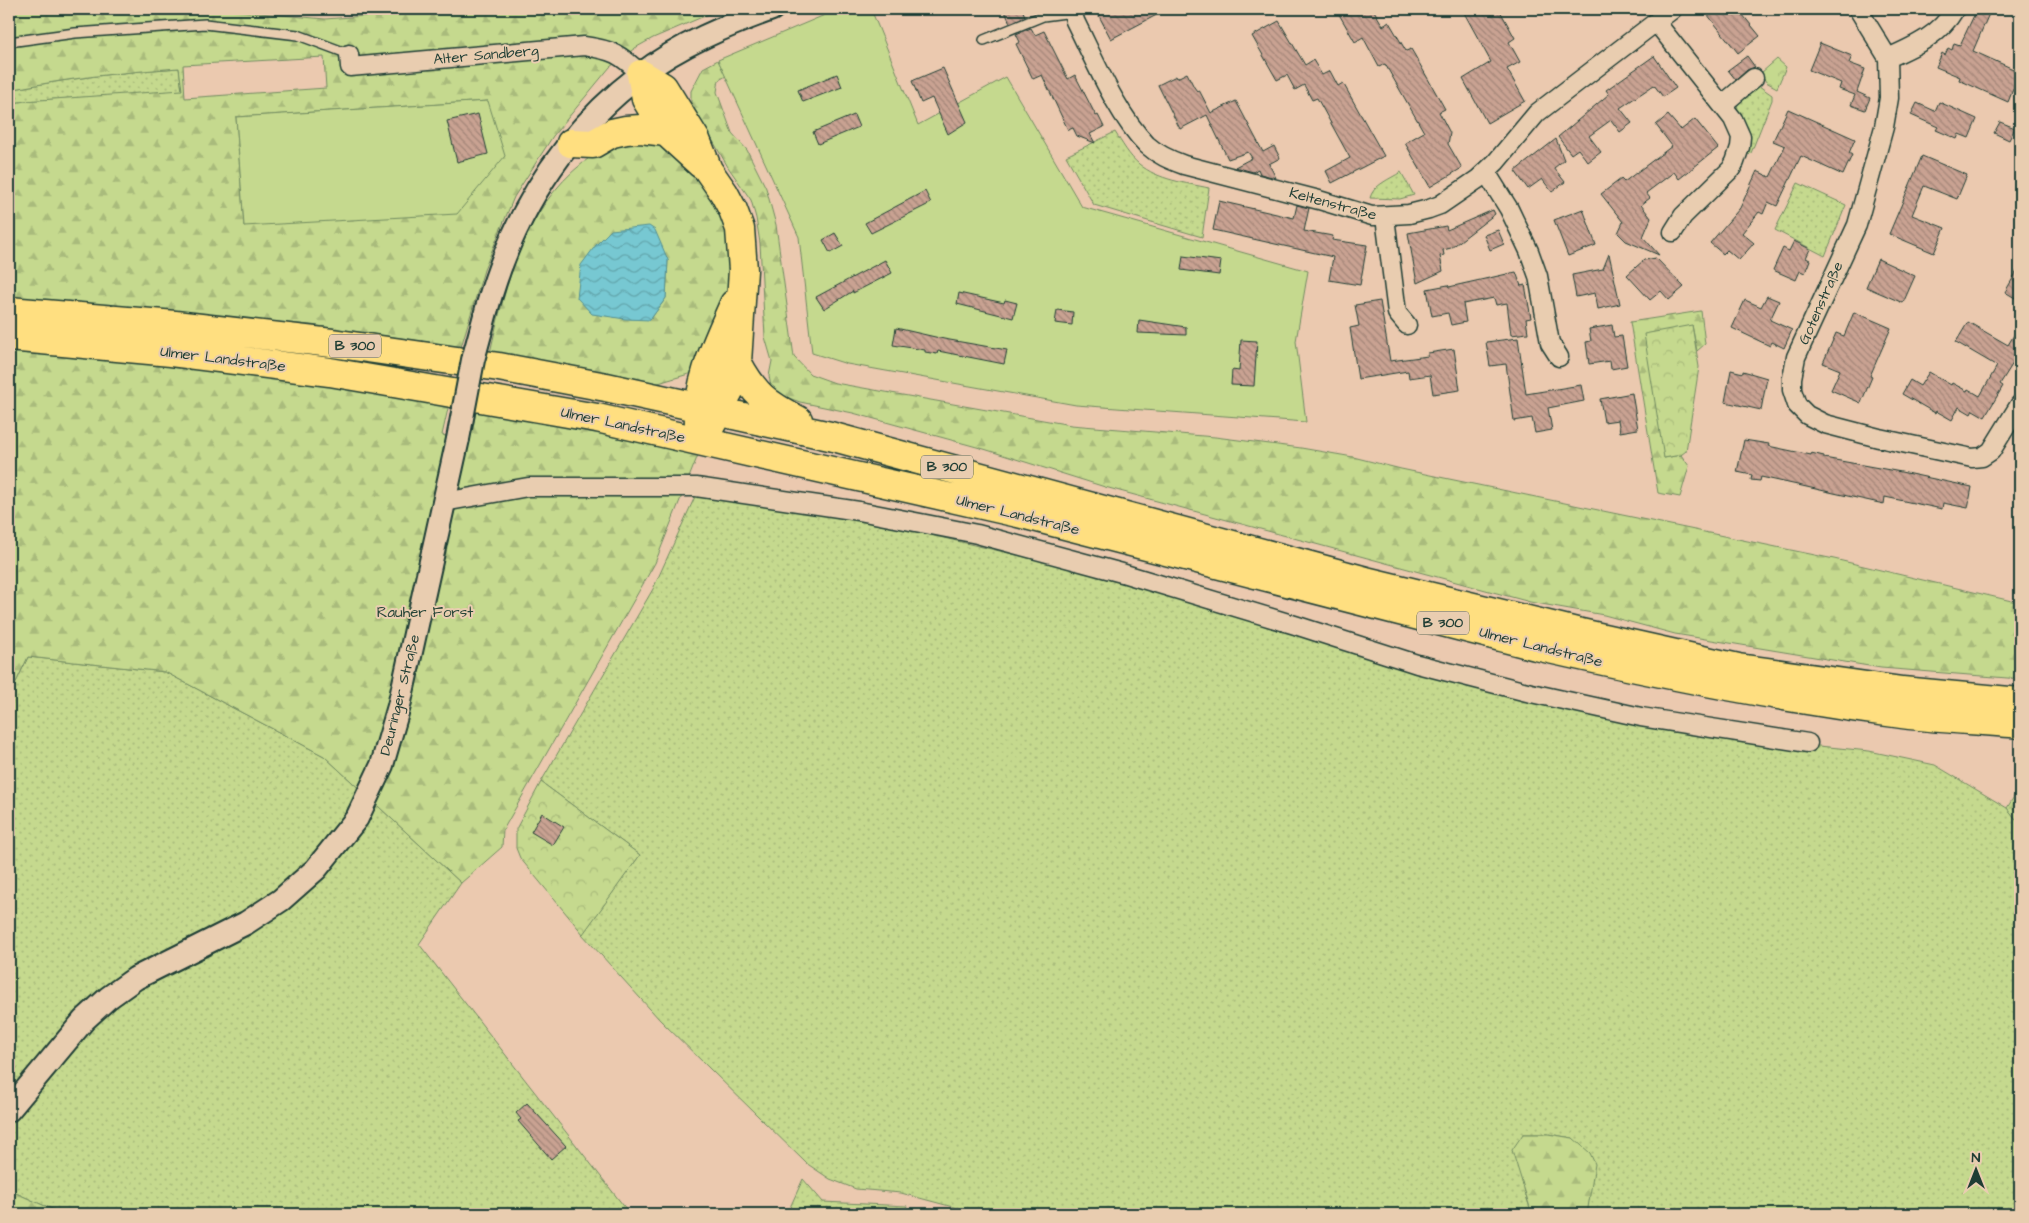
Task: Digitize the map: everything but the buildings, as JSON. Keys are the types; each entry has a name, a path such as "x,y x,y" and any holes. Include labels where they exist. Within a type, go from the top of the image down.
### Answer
{"main road":[{"path":"636,69 646,99 666,132 708,170"},
{"path":"636,69 663,87 696,140 708,170 724,193 740,229 742,248 737,362 730,389 709,409"},
{"path":"571,143 593,144 612,133 626,130 641,129 666,132"},
{"path":"700,441 709,409 706,372 741,289"},
{"name":"Ulmer Landstraße","path":"9,311 175,325 332,343 499,367 709,409 830,436 1366,581 1577,632 1738,668 1902,692 2020,702"},
{"name":"Ulmer Landstraße","path":"9,336 171,352 330,372 597,418 1018,513 1613,664 1767,694 1878,711 2020,724"},
{"path":"737,362 757,394 773,407 830,436"}],"street":[{"name":"Deuringer Straße","path":"9,1110 84,1020 108,998 136,978 246,923 281,900 316,869 357,818 382,765 399,706 474,360 496,275 518,221 549,171 592,118 636,69 772,9"},
{"name":"Keltenstraße","path":"1074,10 1081,33 1130,123 1147,144 1168,159 1372,216 1385,217 1409,214 1440,205 1465,189 1486,172 1537,113 1673,9"},
{"path":"1858,9 1888,58 1920,44 1939,30 1955,9"},
{"path":"1656,22 1733,119 1741,137 1735,162 1730,169 1683,216 1673,232"},
{"name":"Alter Sandberg","path":"349,54 350,67 584,46 605,48 623,57 636,69"},
{"name":"Gotenstraße","path":"1888,58 1889,98 1884,127 1859,217 1796,358 1792,390 1798,405 1807,415 1833,426 1962,457 1982,457 1991,451 2020,404"},
{"path":"1722,105 1754,78"},
{"path":"1486,172 1512,215 1529,251 1538,276 1550,343 1559,357"},
{"path":"1385,217 1397,313 1407,325"},
{"path":"444,502 528,488 696,488 859,510 977,534 1122,573 1295,624 1417,664 1531,693 1641,717 1808,743"}],"lane":[{"path":"984,40 1043,16 1074,10"},
{"path":"9,42 75,33 205,24 298,35 349,54"}],"green space":[{"path":"9,9 216,9 325,19 457,9 721,9 653,38 635,48 610,67 553,136 514,197 484,270 461,347 311,325 9,299 9,104 25,101 182,90 179,68 94,76 9,90","holes":["324,57 326,88 185,98 183,65","488,101 244,226 236,117"]},
{"path":"839,9 871,9 918,125 1006,77 1082,207 1308,271 1296,341 1306,422 1076,405 847,364 812,353 799,237 718,60"},
{"path":"1777,59 1786,67 1777,88 1766,82 1761,73"},
{"path":"718,60 726,76 719,80 717,92 732,133 747,150 766,188 776,225 794,357 810,374 835,383 1071,425 1215,437 1353,457 1401,469 1834,559 2020,603 2020,679 1881,668 1675,634 1604,615 1530,602 1105,487 984,449 853,413 800,402 772,392 769,376 772,361 765,337 760,243 751,200 728,167 691,103 691,91 703,68"},
{"path":"179,68 182,91 25,101 9,104 9,90 94,76"},
{"path":"1759,86 1772,95 1772,100 1749,155 1737,108 1738,104"},
{"path":"488,101 505,156 457,214 244,226 236,117"},
{"path":"1115,132 1132,157 1155,174 1172,180 1209,188 1202,237 1094,205 1066,156"},
{"path":"617,141 654,141 677,156 701,183 719,210 731,238 732,262 726,295 692,373 655,384 490,353 503,300 520,248 546,202 563,181 608,143","holes":["668,260 666,298 650,320"]},
{"path":"1401,172 1414,195 1400,199 1370,198 1378,186"},
{"path":"1798,183 1846,205 1825,256 1775,230"},
{"path":"1701,311 1705,344 1697,351 1692,325 1664,458 1681,455 1689,466 1680,497 1658,493 1630,322"},
{"path":"1692,325 1699,367 1686,451 1681,455 1664,458 1644,334"},
{"name":"Rauher Forst","path":"9,350 206,368 449,404 442,435 469,442 477,408 698,455 655,563 503,830 502,847 461,883 324,756 165,672 28,657 9,697"},
{"path":"698,490 918,532 1034,559 1151,591 1384,662 1668,731 1869,751 1935,765 2007,808 2020,824 2020,1214 1587,1214 1590,1188 1573,1138 1548,1134 1524,1134 1524,1190 1532,1214 979,1214 901,1193 856,1189 830,1179 806,1163 660,1020 582,934 640,855 541,782 653,589"},
{"path":"28,657 165,672 324,756 461,883 419,944 630,1214 63,1214 9,1190 9,697"},
{"path":"541,782 640,855 583,934 520,858 516,848 516,829"},
{"path":"2020,787 2020,824 2007,808"},
{"path":"1523,1134 1548,1134 1573,1138 1590,1153 1595,1164 1587,1214 1532,1214 1512,1150"},
{"path":"803,1179 823,1202 907,1206 903,1214 787,1214"},
{"path":"9,1190 63,1214 9,1214"}],"water":[{"path":"649,226 655,230 668,260 666,298 650,320 625,319 592,314 577,298 581,265 596,245 611,230"}]}
